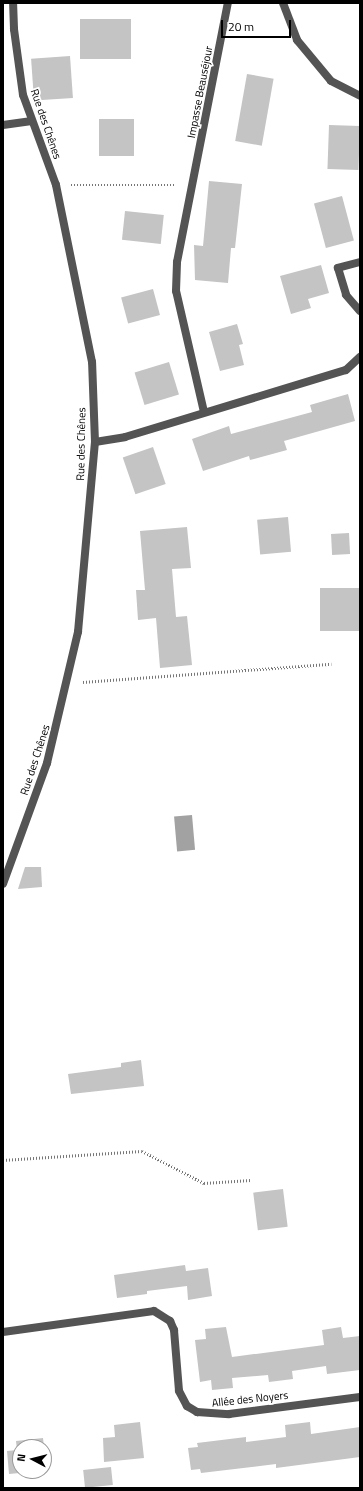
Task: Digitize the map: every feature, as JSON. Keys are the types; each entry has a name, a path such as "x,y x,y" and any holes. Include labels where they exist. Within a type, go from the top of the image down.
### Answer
{"street":[{"name":"Rue des Chênes","path":"3,884 47,763 68,683 78,632 95,442 92,362 56,186 23,95 14,29 13,3"},
{"name":"Impasse Beauséjour","path":"204,412 176,291 177,262 228,3"},
{"path":"283,3 297,40 331,81 360,96"},
{"path":"3,125 32,121"},
{"path":"360,262 338,268 346,295 360,311"},
{"path":"95,442 125,437 346,370 360,357"},
{"name":"Allée des Noyers","path":"3,1332 154,1311 170,1321 174,1330 179,1391 187,1406 198,1412 229,1414 360,1397"}],"path":[{"path":"56,186 193,185"},
{"path":"68,683 331,664"},
{"path":"3,1160 142,1151 204,1183 251,1180"}],"shaded area":[{"path":"192,815 195,850 177,851 174,817"}],"building":[{"path":"80,19 131,19 131,59 80,59"},
{"path":"70,56 73,98 34,101 31,59"},
{"path":"247,74 274,79 262,146 235,141"},
{"path":"99,119 134,119 134,156 99,156"},
{"path":"329,125 360,126 358,170 327,169"},
{"path":"209,181 242,184 235,248 231,248 228,283 195,280 194,245 203,246"},
{"path":"342,196 354,240 326,248 314,204"},
{"path":"125,211 164,215 161,244 122,240"},
{"path":"321,265 329,293 308,299 311,308 291,314 280,276"},
{"path":"153,289 160,315 128,324 121,298"},
{"path":"237,324 243,344 239,345 244,365 220,371 209,332"},
{"path":"169,362 179,395 145,405 135,373"},
{"path":"348,394 355,421 284,441 287,450 250,460 249,456 203,471 192,439 229,426 231,434 312,412 310,405"},
{"path":"153,447 166,484 135,494 123,457"},
{"path":"288,517 291,552 260,555 257,520"},
{"path":"187,527 191,568 172,569 176,617 187,616 192,665 160,668 156,618 138,620 136,590 145,590 140,531"},
{"path":"349,533 350,554 332,555 331,534"},
{"path":"320,588 360,588 360,631 320,631"},
{"path":"25,867 41,867 42,887 18,889"},
{"path":"141,1060 144,1086 71,1094 68,1074 121,1067 121,1063"},
{"path":"283,1189 288,1227 258,1230 253,1193"},
{"path":"185,1265 186,1271 208,1268 212,1296 188,1300 187,1286 147,1291 147,1294 117,1298 114,1275"},
{"path":"226,1327 232,1357 324,1345 322,1330 341,1327 343,1338 360,1336 360,1370 327,1374 326,1366 292,1371 293,1379 269,1382 268,1375 232,1378 233,1388 212,1390 211,1380 200,1382 195,1340 206,1339 205,1329"},
{"path":"140,1422 144,1458 104,1462 103,1438 115,1437 114,1425"},
{"path":"310,1422 311,1434 360,1427 360,1457 276,1468 276,1464 201,1473 200,1469 191,1470 188,1448 198,1447 197,1443 246,1437 246,1442 286,1437 285,1425"},
{"path":"12,1450 12,1474 9,1474 7,1451"},
{"path":"111,1467 113,1485 85,1488 83,1470"}]}
